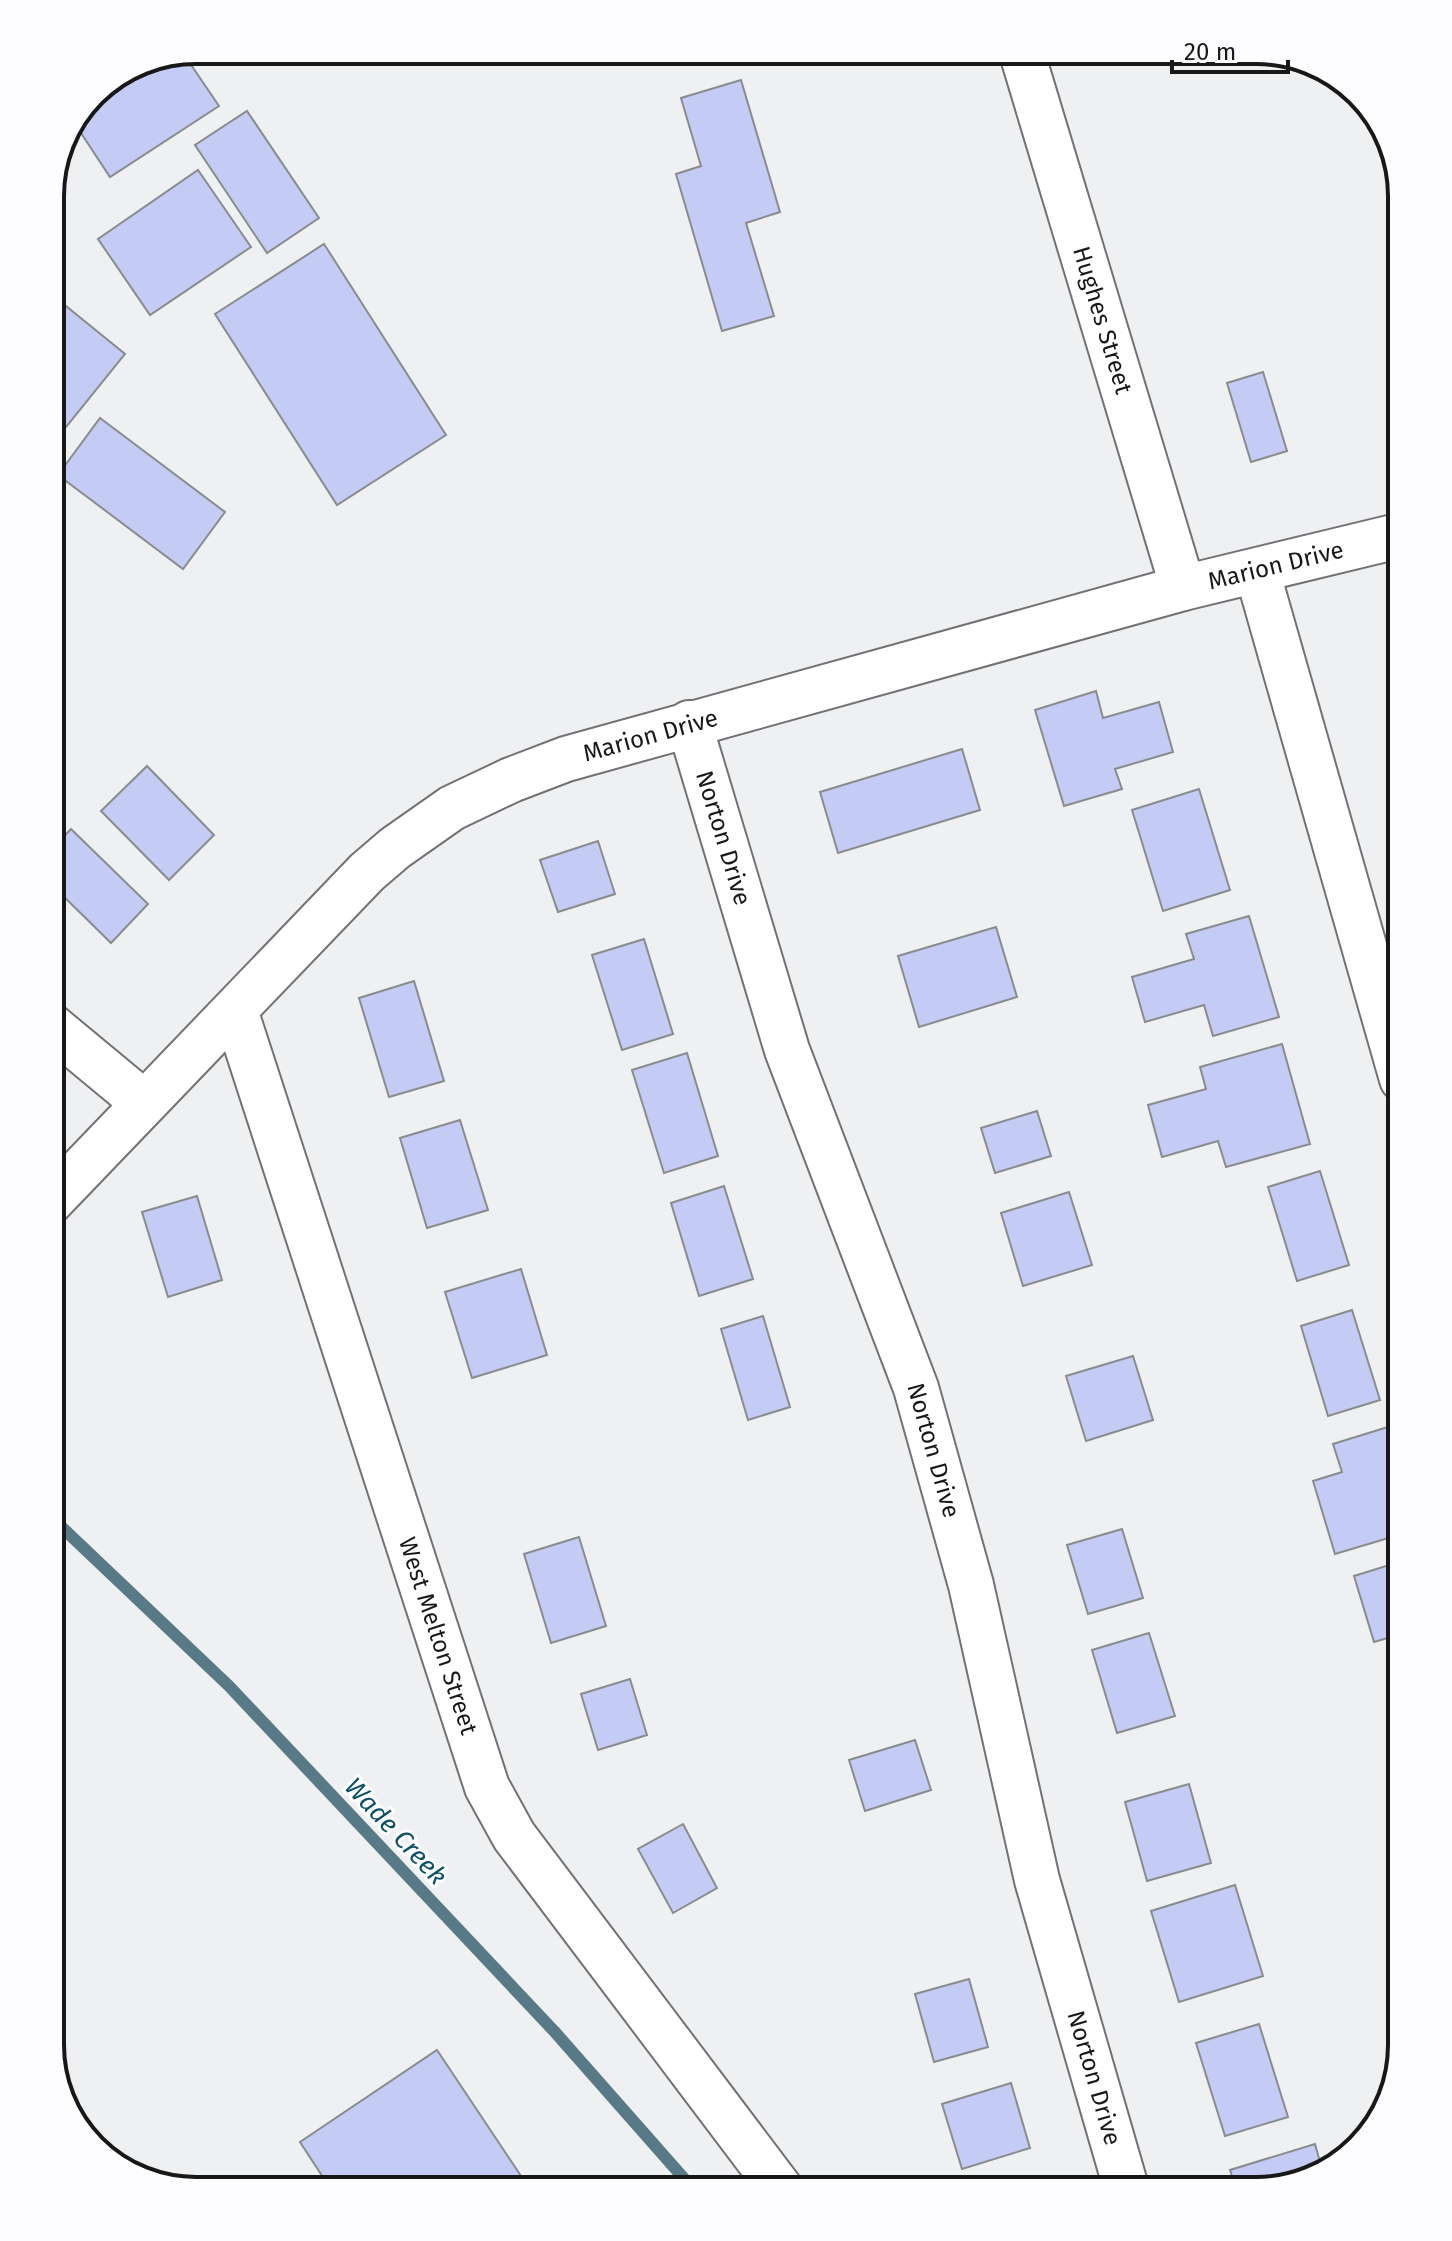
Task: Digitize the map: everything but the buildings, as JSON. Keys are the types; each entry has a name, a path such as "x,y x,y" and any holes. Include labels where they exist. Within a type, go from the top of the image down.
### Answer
{"street":[{"name":"Hughes Street","path":"1025,64 1183,588"},
{"name":"Marion Drive","path":"64,1187 367,872 404,841 452,808 538,769 689,723 1183,588 1388,538"},
{"path":"1257,571 1388,1030"},
{"name":"Norton Drive","path":"689,723 787,1050 916,1388 976,1606 1037,1880 1123,2177"},
{"name":"West Melton Street","path":"235,1010 487,1787 514,1836 771,2177"},
{"path":"64,1037 144,1103"}],"waterway":[{"name":"Wade Creek","path":"64,1529 229,1686 554,2031 683,2177"}]}
